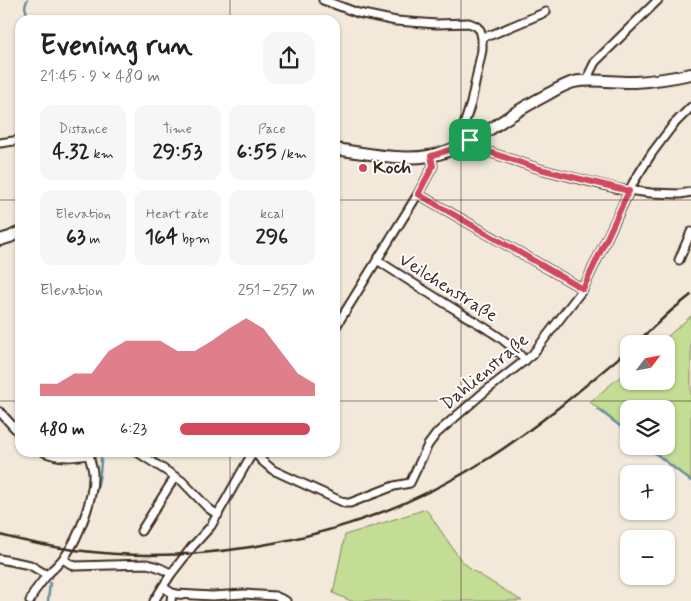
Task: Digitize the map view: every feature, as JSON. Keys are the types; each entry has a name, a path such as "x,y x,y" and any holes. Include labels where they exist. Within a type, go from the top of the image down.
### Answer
{"street":[{"path":"323,0 358,13 396,21 437,24 469,23 476,26 480,30 482,37 482,50 471,103 464,125 465,133 470,140 486,151 540,169 629,191 680,194 691,192"},
{"path":"588,81 595,62 658,0"},
{"path":"482,37 546,12"},
{"path":"340,150 419,158 431,156 455,148 483,134 534,101 574,82 656,81 691,75"},
{"name":"Dahlienstraße","path":"259,457 273,470 350,504 402,483 410,483 428,445 437,433 526,361 583,289 629,191 652,153 673,125 691,107"},
{"path":"0,143 15,141"},
{"path":"340,320 418,194 433,166 431,156"},
{"path":"418,194 583,289"},
{"path":"679,260 691,232"},
{"path":"0,240 15,234"},
{"name":"Veilchenstraße","path":"377,260 506,342 526,361"},
{"path":"0,412 15,428"},
{"path":"30,601 34,592 63,559 79,533 89,502 93,474 91,457"},
{"path":"145,457 182,482 208,508 218,515"},
{"path":"154,601 171,574 211,526 251,457"},
{"path":"141,531 175,477"},
{"path":"0,559 30,565 47,576"},
{"path":"63,559 75,566 147,564 171,574"},
{"path":"162,587 172,593 212,596 244,594 275,596 286,601"},
{"path":"171,601 172,593"}],"green space":[{"path":"691,316 691,479 689,480 675,469 675,465 670,465 657,455 675,455 675,400 620,400 620,426 590,402 620,377 620,390 675,390 675,335 669,335"},
{"path":"426,509 460,559 472,570 522,601 351,601 333,593 345,535"}],"waterway":[{"path":"27,0 25,7 27,15"},
{"path":"598,409 620,426"},
{"path":"658,455 691,481"},
{"path":"87,523 99,479 101,457"},
{"path":"48,601 50,583"}],"railway":[{"path":"645,335 691,295"},
{"path":"0,535 62,548 125,554 189,554 252,547 315,534 376,514 434,489 489,458 508,446 578,392 620,357"}],"place":[{"name":"Koch","path":"363,168"}],"route":[{"path":"470,140 476,146 486,151 540,169 629,191 583,289 418,194 433,166 431,156 455,148 470,140"}]}
